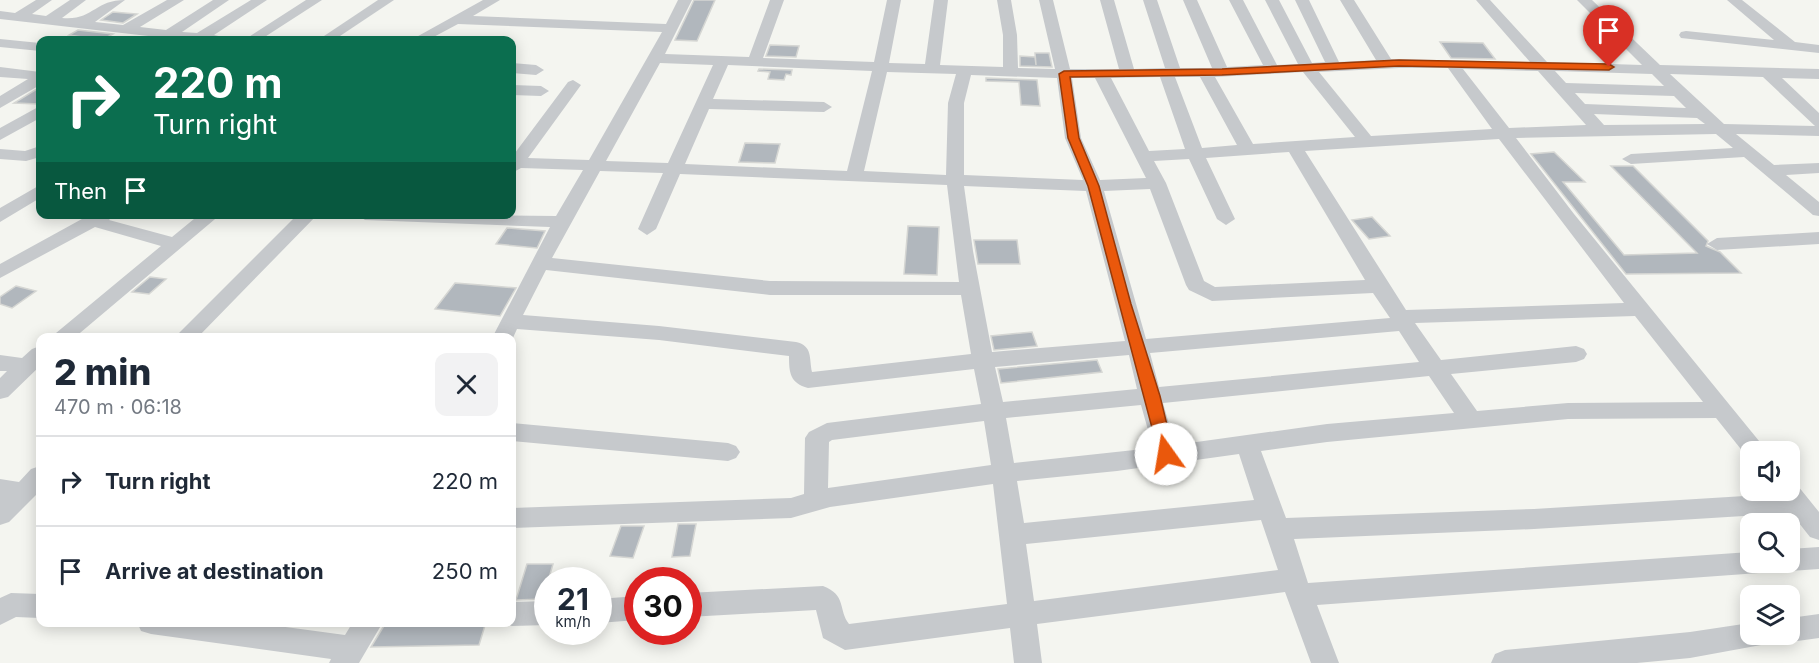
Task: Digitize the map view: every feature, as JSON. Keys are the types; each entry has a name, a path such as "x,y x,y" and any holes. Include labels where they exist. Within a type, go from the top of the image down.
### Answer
{"street":[{"path":"0,8 13,0"},
{"path":"18,17 45,0"},
{"path":"50,20 79,0"},
{"path":"82,23 118,0"},
{"path":"113,36 177,0"},
{"path":"165,36 222,0"},
{"path":"203,36 260,0"},
{"path":"257,36 315,0"},
{"path":"331,36 387,0"},
{"path":"685,0 657,58 563,222 506,329 659,333 796,349 800,353 800,374 808,380 984,360 1402,321 1641,309"},
{"path":"755,60 777,0"},
{"path":"854,176 894,0"},
{"path":"932,68 941,0"},
{"path":"1004,0 1010,35 1011,72"},
{"path":"1046,0 1064,74 1074,138 1094,186 1166,454"},
{"path":"1107,0 1128,74"},
{"path":"1150,0 1195,153 1226,219"},
{"path":"1190,0 1214,72 1248,150"},
{"path":"1236,0 1272,69"},
{"path":"1272,0 1308,68 1367,142"},
{"path":"1302,0 1334,66"},
{"path":"1347,0 1386,63"},
{"path":"1483,0 1600,131"},
{"path":"1584,0 1678,91 1816,206"},
{"path":"1734,0 1819,68"},
{"path":"426,36 457,20 470,5 490,2"},
{"path":"470,5 595,14"},
{"path":"0,15 127,28 155,36"},
{"path":"457,20 671,28"},
{"path":"1686,35 1819,49"},
{"path":"0,43 36,47"},
{"path":"657,58 755,60 1064,74 1214,72 1386,63 1654,68 1819,74"},
{"path":"647,229 723,59"},
{"path":"1452,64 1567,218 1747,441"},
{"path":"516,68 536,70"},
{"path":"965,70 954,103 956,180 969,289 1004,473 1028,663"},
{"path":"0,72 36,77"},
{"path":"1767,72 1819,122"},
{"path":"1101,74 1157,183 1196,285 1205,292 1378,286"},
{"path":"0,103 36,80"},
{"path":"516,160 573,85"},
{"path":"1560,88 1678,91"},
{"path":"516,90 542,91"},
{"path":"0,103 36,108"},
{"path":"702,104 824,107"},
{"path":"1578,109 1703,113"},
{"path":"0,135 36,112"},
{"path":"1143,157 1505,134 1719,127 1819,131"},
{"path":"1294,147 1378,286 1470,418"},
{"path":"0,154 26,156 36,152"},
{"path":"1631,159 1749,152"},
{"path":"516,164 1094,186 1157,183"},
{"path":"1771,170 1819,168"},
{"path":"0,195 34,195"},
{"path":"0,216 34,195"},
{"path":"0,272 97,219"},
{"path":"102,219 176,244"},
{"path":"66,333 207,219"},
{"path":"189,333 304,219"},
{"path":"514,219 563,222"},
{"path":"1717,244 1819,238"},
{"path":"541,263 770,288 969,289"},
{"path":"816,501 817,438 820,435 994,411 1576,354"},
{"path":"0,363 34,360"},
{"path":"0,391 34,360"},
{"path":"516,518 791,508 816,501 1004,473 1470,418 1568,411 1723,410"},
{"path":"516,432 728,452"},
{"path":"1246,443 1325,663"},
{"path":"0,515 21,486"},
{"path":"1012,535 1274,519 1534,519 1806,510"},
{"path":"1800,559 1819,558"},
{"path":"702,604 823,598 830,608 833,629 845,637 1022,614 1297,587 1740,563"},
{"path":"0,613 11,605 36,606"},
{"path":"516,614 534,613"},
{"path":"1800,629 1819,626"},
{"path":"181,627 347,656 366,627"},
{"path":"1506,663 1690,645 1740,637"}],"building":[{"path":"694,0 715,0 697,41 675,40"},
{"path":"113,12 137,14 123,23 101,20"},
{"path":"78,30 113,34 109,36 69,35"},
{"path":"1440,42 1483,43 1495,59 1451,58"},
{"path":"770,45 799,46 796,57 766,56"},
{"path":"1035,53 1049,53 1052,67 1020,66 1020,56 1035,57 1036,65"},
{"path":"759,69 792,70 791,75 786,74 784,80 768,79 770,72 758,71"},
{"path":"986,78 1037,80 1040,106 1021,105 1019,82 986,81"},
{"path":"36,89 36,104 14,103"},
{"path":"745,143 780,144 775,163 739,162"},
{"path":"1554,152 1585,182 1563,182 1624,255 1697,253 1611,166 1633,166 1708,241 1706,246 1720,252 1741,273 1626,274 1531,154"},
{"path":"1372,217 1390,236 1369,239 1352,220"},
{"path":"908,226 939,227 937,275 904,274"},
{"path":"507,228 545,231 537,248 496,244"},
{"path":"974,240 1017,240 1020,264 978,264"},
{"path":"150,277 166,279 149,294 132,292"},
{"path":"455,283 516,288 500,316 435,309"},
{"path":"16,286 36,291 12,308 0,304 0,297"},
{"path":"1032,332 1037,346 994,350 991,336"},
{"path":"1097,360 1102,372 1001,383 998,369"},
{"path":"678,524 696,524 690,556 672,557"},
{"path":"621,526 644,526 633,558 610,556"},
{"path":"527,564 553,564 552,567 534,567 534,599 516,600"},
{"path":"383,627 484,627 479,645 371,647"}],"route":[{"path":"1166,454 1094,186 1074,138 1064,74 1222,72 1399,63 1609,67"}]}
